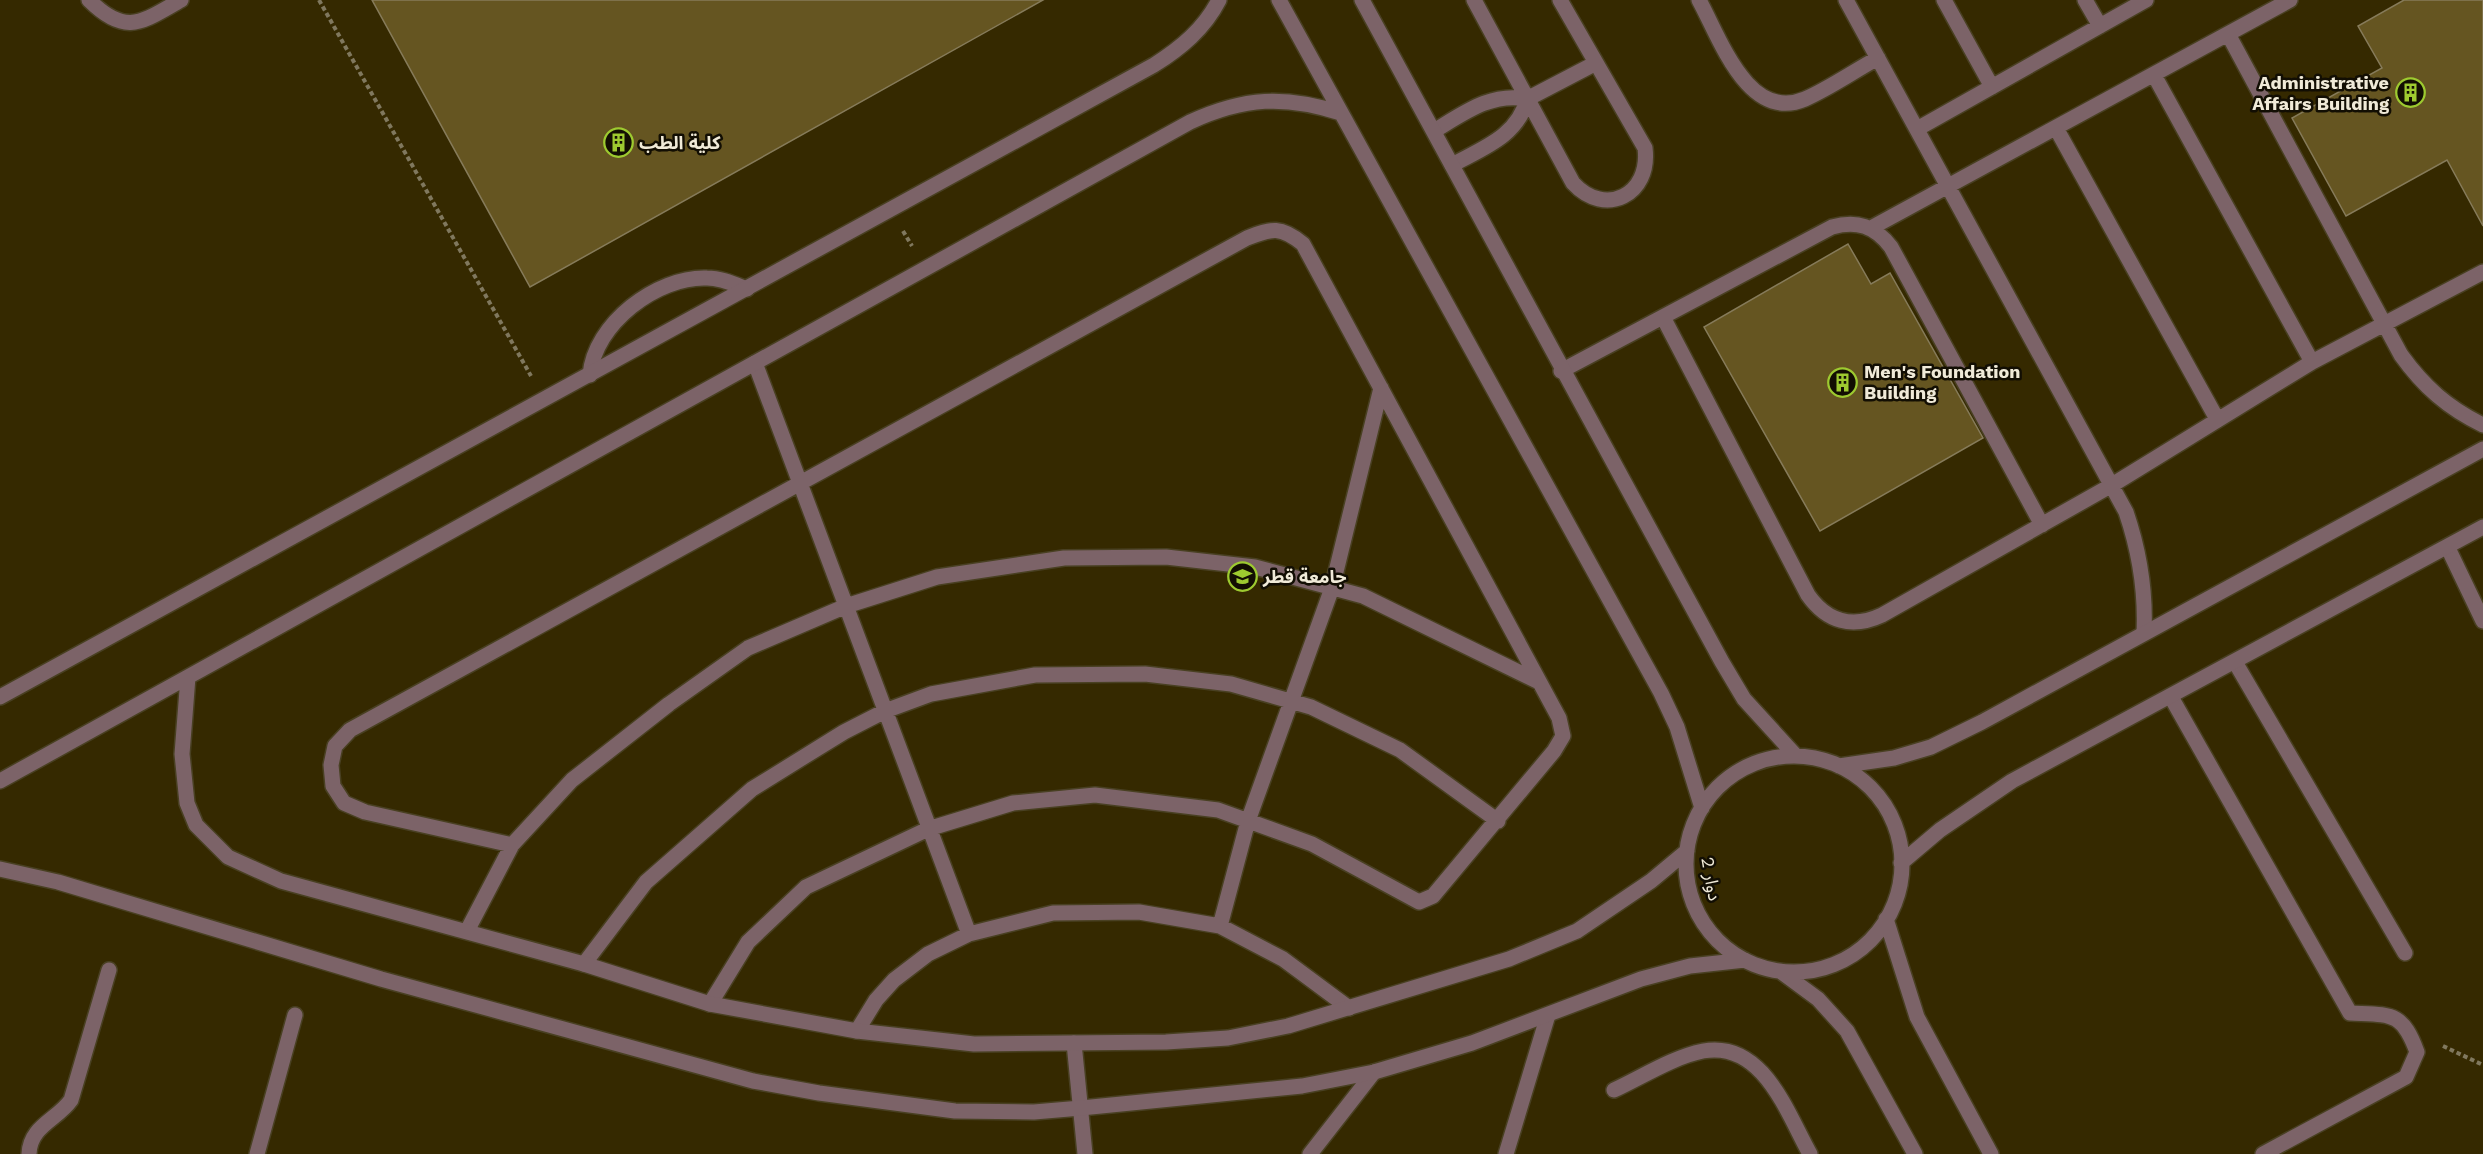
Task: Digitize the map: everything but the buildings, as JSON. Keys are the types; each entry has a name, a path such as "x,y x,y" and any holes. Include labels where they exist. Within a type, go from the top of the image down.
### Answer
{"street":[{"path":"89,0 105,16 121,22 142,22 182,0"},
{"path":"0,697 1154,65 1177,50 1197,31 1219,0"},
{"path":"1279,0 1661,693 1677,727 1702,808"},
{"path":"1362,0 1434,130 1561,371 1744,699 1796,756"},
{"path":"1474,0 1573,183 1581,191 1603,200 1625,196 1636,187 1643,175 1647,162 1645,148 1560,0"},
{"path":"1699,0 1743,81 1764,99 1778,103 1805,99 1878,58"},
{"path":"1846,0 2112,485 2136,541 2145,602 2144,633"},
{"path":"1944,0 1992,87"},
{"path":"2085,0 2100,26"},
{"path":"1917,129 2146,0"},
{"path":"1871,228 1949,188 2290,0"},
{"path":"2228,34 2401,355 2417,378 2445,403 2483,425"},
{"path":"1452,165 1508,134 1517,124 1527,99 1596,63"},
{"path":"2154,75 2312,362"},
{"path":"1434,130 1490,99 1515,96 1527,99"},
{"path":"0,781 1214,111 1265,100 1291,101 1341,113"},
{"path":"2056,128 2217,419"},
{"path":"1561,371 1832,227 1845,223 1871,228 1883,236 1891,247 2042,525"},
{"path":"512,845 365,812 344,803 333,786 331,765 335,746 350,730 1236,243 1268,229 1288,232 1303,244 1559,718 1563,736 1554,751 1498,821 1433,896 1419,902 1312,844 1218,810 1095,795 1013,803 928,829 806,887 748,942 710,1004"},
{"path":"1664,318 1808,595 1816,607 1828,616 1841,622 1855,624 1869,621 2112,485 2312,362 2483,272"},
{"path":"590,375 596,348 613,322 625,311 669,285 705,278 747,289"},
{"path":"755,363 969,934"},
{"path":"1220,926 1248,821 1289,700 1332,588 1381,388"},
{"path":"1839,765 1894,758 1931,747 1982,722 2483,449"},
{"path":"1901,863 1940,830 2012,781 2171,697 2383,579 2448,548 2483,527"},
{"path":"2448,548 2483,621"},
{"path":"467,931 512,845 572,780 669,704 748,648 846,606 937,577 1064,558 1166,557 1256,567 1363,596 1539,682"},
{"path":"2235,662 2405,952"},
{"path":"584,964 646,882 752,789 844,732 885,711 931,694 1035,675 1145,674 1231,684 1289,700 1311,707 1400,750 1498,821"},
{"path":"188,677 182,754 187,803 196,825 228,857 281,881 584,964 710,1004 857,1031 974,1044 1166,1042 1228,1038 1288,1026 1509,959 1577,931 1651,881 1687,851"},
{"path":"2171,697 2350,1013 2397,1018 2409,1030 2417,1052 2406,1077 2263,1154"},
{"name":"دوار 2","path":"1796,756 1818,758 1839,765 1867,785 1888,813 1900,845 1901,863 1894,902 1886,920 1875,934 1849,957 1816,970 1780,971 1745,960 1726,949 1698,915 1687,873 1687,851 1692,829 1702,808 1713,793 1741,770 1777,757 1796,756"},
{"path":"0,869 58,882 381,979 753,1081 840,1096 955,1111 1034,1112 1302,1086 1374,1072 1472,1043 1641,979 1690,966 1745,960"},
{"path":"857,1031 876,1000 894,980 928,954 969,934 1053,913 1139,912 1220,926 1283,959 1349,1008"},
{"path":"1886,920 1917,1017 1991,1154"},
{"path":"29,1154 31,1140 37,1130 64,1109 71,1100 109,970"},
{"path":"1780,971 1818,999 1847,1031 1915,1154"},
{"path":"257,1154 296,1015"},
{"path":"1506,1154 1548,1015"},
{"path":"1074,1043 1084,1154"},
{"path":"1614,1090 1688,1055 1719,1050 1734,1053 1760,1069 1770,1081 1810,1154"},
{"path":"1310,1154 1374,1072"}],"path":[{"path":"320,0 544,400"},
{"path":"891,210 926,268"}],"shaded area":[{"name":"جامعة قطر","path":"0,0 2483,0 2483,1154 0,1154"}],"place":[{"name":"Administrative Affairs Building","path":"2410,93"},
{"name":"كلية الطب","path":"618,143"},
{"name":"Men's Foundation Building","path":"1843,382"},
{"name":"جامعة قطر","path":"1242,577"}]}
